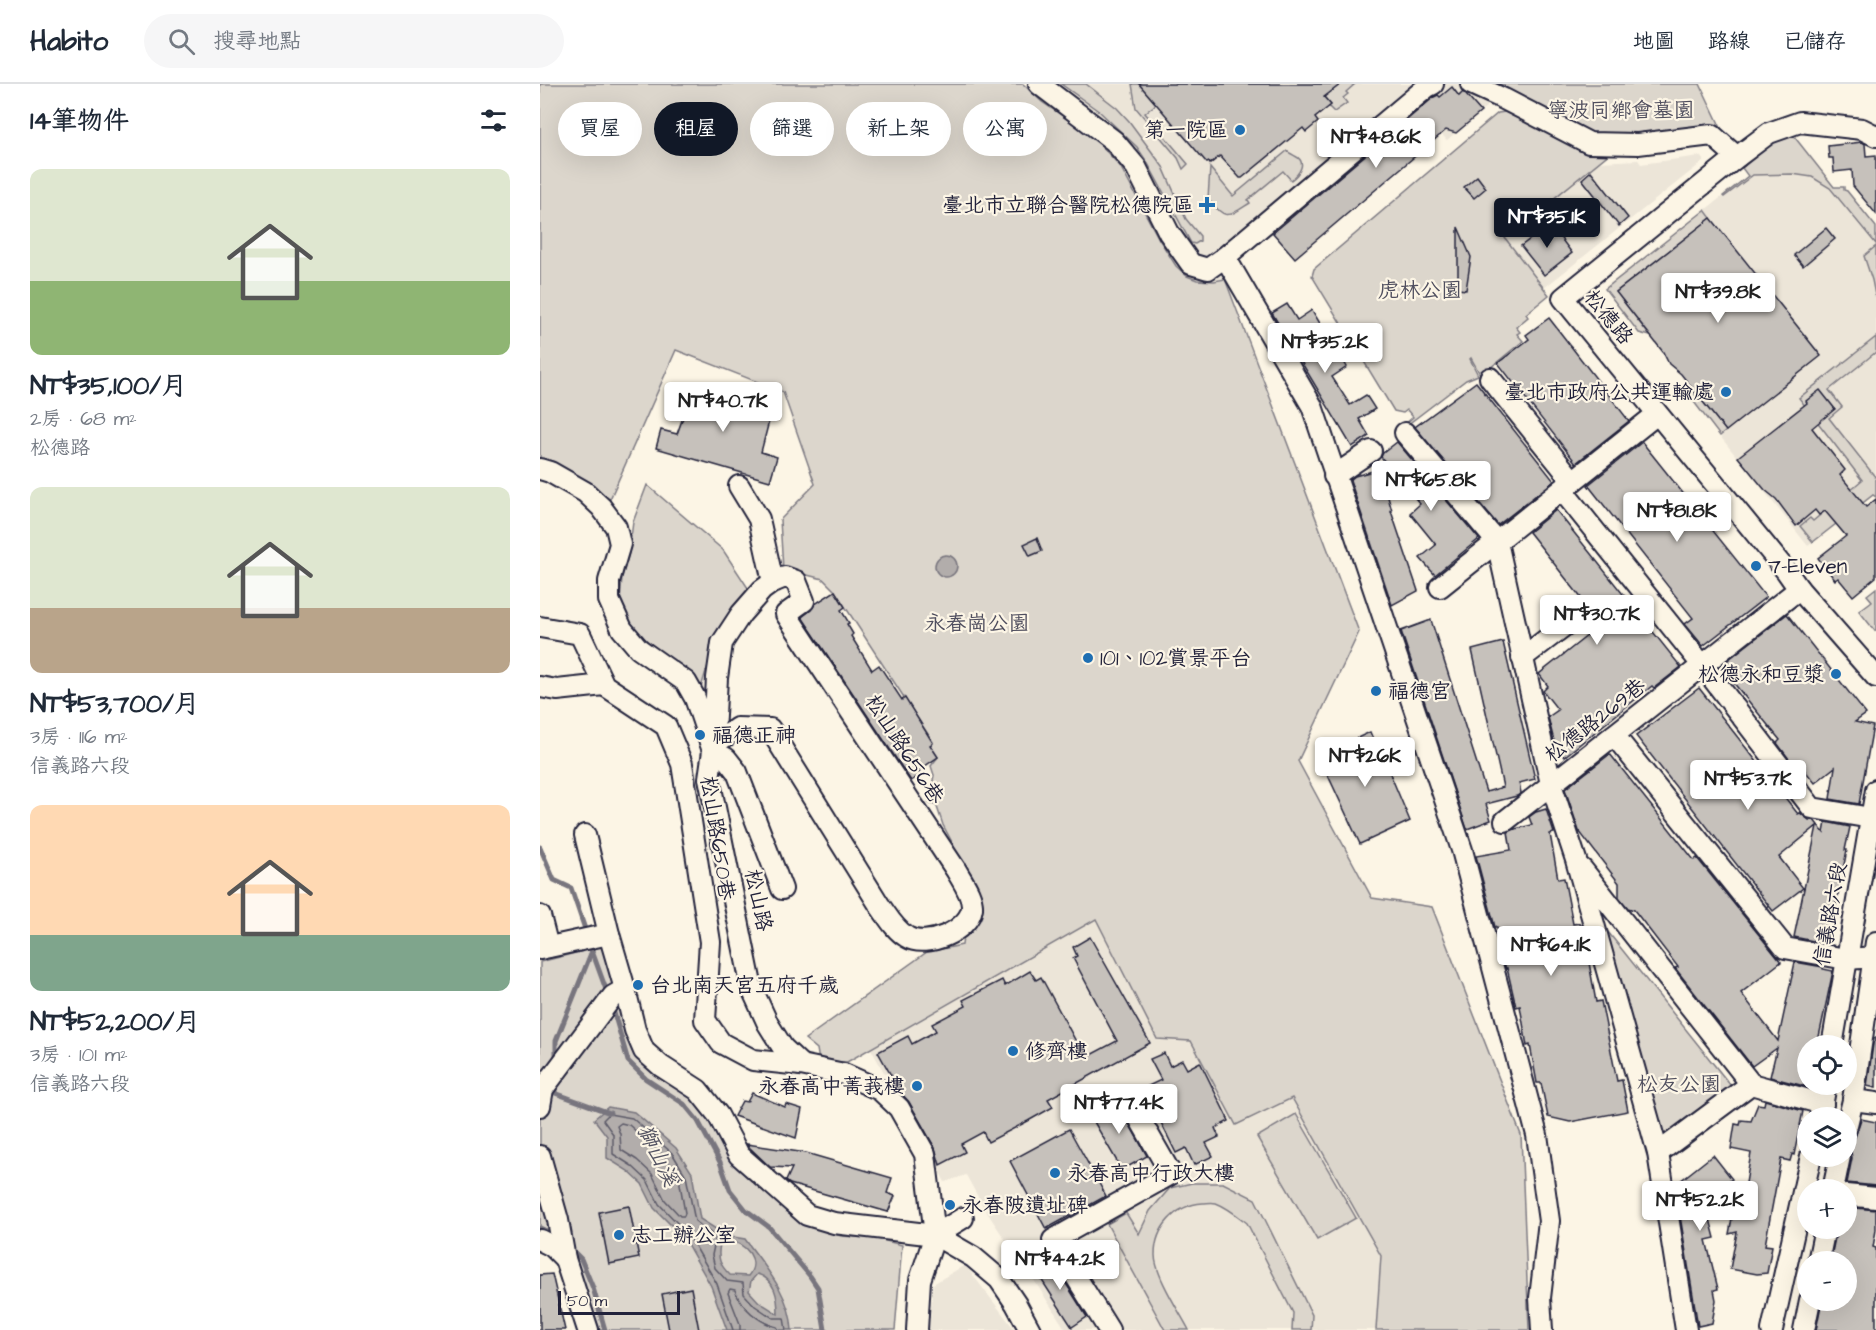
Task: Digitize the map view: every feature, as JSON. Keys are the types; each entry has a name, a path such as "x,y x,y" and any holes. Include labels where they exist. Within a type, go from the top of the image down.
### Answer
{"street":[{"path":"1039,84 1114,141 1136,167 1169,232 1191,264 1208,269 1433,84"},
{"path":"1471,84 1589,143 1638,144 1712,135 1737,157"},
{"name":"松德路","path":"1876,136 1862,129 1800,122 1770,133 1737,157 1563,298 1799,589 1876,677"},
{"path":"1225,257 1312,406 1462,850 1537,1135 1549,1221 1540,1298 1542,1330"},
{"path":"1490,378 1567,486 1812,808 1871,818"},
{"path":"1440,587 1657,414"},
{"path":"1405,433 1497,542 1551,784 1575,860 1658,1153 1686,1330"},
{"path":"1334,476 1371,451"},
{"name":"松山路","path":"540,469 550,472 585,492 601,507 616,527 620,544 609,581 609,600 622,628 639,649 686,682 707,715 713,751 709,778 752,989 768,1024 783,1048 801,1065"},
{"path":"737,728 707,715 717,678 722,643 741,614 762,590 773,582 759,519 739,486"},
{"name":"松山路656巷","path":"737,728 770,729 880,906 897,929 910,939 930,940 947,936 965,924 972,909 970,896 956,870 786,614 804,601 796,581 785,577 773,582"},
{"name":"松德路269巷","path":"1505,821 1799,589"},
{"path":"1522,658 1585,610"},
{"path":"540,627 580,634 604,685 557,690 540,687"},
{"name":"松山路650巷","path":"604,685 666,726 682,764 710,942 705,1020 721,1043 753,1060 801,1065"},
{"path":"737,728 719,741 713,751 726,758 737,772 782,889"},
{"path":"1614,735 1785,948 1846,959 1875,952 1851,1107"},
{"name":"信義路六段","path":"1834,1035 1876,790"},
{"path":"585,835 609,934 619,992 644,1051 661,1066 698,1090 718,1115 739,1155 807,1215 834,1223 934,1235 973,1257 999,1279 1016,1304 1029,1330"},
{"path":"1575,860 1751,1084 1823,1102"},
{"path":"540,916 544,948 609,934"},
{"path":"540,1106 543,1089 619,992"},
{"path":"801,1065 844,1074 880,1090 899,1108 926,1154 934,1235 920,1280 917,1330"},
{"path":"1658,1153 1751,1084"},
{"path":"1109,1330 1053,1240 1171,1174 1127,1096"},
{"path":"1853,1100 1876,1103"},
{"path":"540,1156 564,1251 588,1330"},
{"path":"1773,1330 1809,1167"},
{"path":"1857,1196 1876,1198"},
{"path":"934,1235 963,1218"},
{"path":"540,1240 564,1251"},
{"path":"1804,1330 1808,1311"}],"shaded area":[{"name":"臺北市立聯合醫院松德院區","path":"1023,84 1495,84 1487,106 1447,140 1416,118 1399,98 1219,250 1217,262 1225,279 1214,281 1197,280 1187,276 1176,266 1120,166 1092,136 1047,105 1047,102 1042,102"},
{"path":"1789,130 1876,240 1876,497 1873,495 1808,546 1720,436 1820,356 1705,210 1748,176 1742,168"},
{"path":"1700,156 1704,161 1544,288 1504,238 1599,162 1638,160 1641,164"},
{"path":"1096,919 1157,1039 1191,1041 1236,1125 1292,1098 1381,1257 1376,1330 1066,1330 983,1206 966,1175 945,1182 871,1049"},
{"path":"965,1265 1015,1330 929,1330 933,1284"}],"green space":[{"name":"永春崗公園","path":"540,84 1023,84 1042,102 963,102 963,156 1047,156 1047,105 1092,136 1120,166 1176,266 1187,276 1197,280 1225,279 1359,632 1298,761 1372,898 1432,907 1521,1135 1529,1330 1376,1330 1381,1256 1292,1098 1236,1125 1191,1041 1157,1039 1096,919 847,1062 819,1061 817,1049 805,1039 927,952 962,945 964,929 982,905 980,897 960,864 936,804 929,803 934,775 931,766 938,757 930,745 933,742 835,591 823,579 783,569 780,520 815,484 783,392 676,350 610,499 540,479"},
{"path":"1061,84 1086,84 1117,108 1129,121 1163,167 1186,219 1200,236 1200,241 1195,244 1191,243 1137,147 1100,112"},
{"path":"1132,84 1139,84 1156,104 1145,113 1188,164 1183,169 1178,158 1136,108"},
{"path":"1341,84 1355,84 1343,98 1347,103 1334,112 1324,97"},
{"name":"寧波同鄉會墓園","path":"1495,84 1700,84 1722,130 1698,126 1611,136 1591,134"},
{"name":"虎林公園","path":"1505,112 1560,139 1611,152 1505,238 1549,295 1526,314 1528,317 1516,327 1520,332 1517,334 1523,341 1480,374 1471,358 1478,375 1466,380 1403,428 1413,417 1407,410 1403,413 1394,411 1312,276 1314,269 1498,113"},
{"path":"1789,130 1834,187 1844,187 1844,190 1876,227 1876,244 1830,188 1812,177 1792,174 1753,175 1723,196 1748,176 1742,168"},
{"path":"1287,151 1299,159 1302,165 1297,175 1291,180 1283,171 1248,200 1250,203 1232,214 1223,214 1208,199 1210,168 1233,196"},
{"path":"1705,210 1711,218 1616,292 1650,336 1639,333 1605,289"},
{"path":"1876,246 1876,294 1875,295 1864,256"},
{"path":"1876,337 1876,352 1829,390 1842,407 1829,418 1876,478 1876,497 1873,495 1813,542 1800,526 1810,518 1813,521 1862,480 1799,398"},
{"path":"1695,392 1726,431 1720,436 1694,402"},
{"path":"647,485 723,550 750,591 720,637 701,688 631,627 620,603 622,577 629,553 633,522"},
{"path":"1876,588 1875,631 1859,611 1872,601 1867,595"},
{"name":"松友公園","path":"1608,932 1735,1091 1658,1152 1598,938"},
{"path":"603,946 635,1056 653,1072 694,1099 707,1114 729,1160 788,1212 815,1228 841,1236 874,1238 902,1245 895,1330 600,1330 573,1262 552,1230 540,1229 540,962"},
{"path":"1296,1114 1356,1218 1317,1240 1257,1137"},
{"path":"1192,1183 1223,1183 1255,1199 1312,1315 1311,1330 1292,1330 1293,1313 1247,1223 1216,1203 1203,1203 1184,1208 1168,1220 1156,1245 1155,1255 1159,1272 1189,1330 1165,1330 1107,1224 1126,1213 1139,1234 1150,1211 1170,1188"}],"water":[{"path":"946,555 954,558 957,566 954,574 946,577 938,574 935,566 938,558"},
{"path":"608,1107 634,1112 676,1148 692,1173 700,1219 727,1236 745,1239 782,1293 792,1330 727,1330 711,1286 683,1237 654,1208 642,1184 628,1171 607,1158 607,1136 594,1119","holes":["728,1241 741,1245 750,1253 753,1264 748,1276 730,1275 722,1265 719,1258 720,1244","757,1274 772,1284 778,1314 759,1302 749,1291 751,1281"]}],"building":[{"name":"第一院區","path":"1139,84 1341,84 1324,97 1331,105 1315,118 1318,122 1306,132 1303,128 1240,178 1220,156 1210,164 1207,163"},
{"path":"1452,87 1459,96 1463,92 1481,112 1456,133 1446,130 1295,258 1273,233 1434,97 1438,95 1440,97"},
{"path":"1862,142 1865,144 1866,156 1876,155 1876,214 1853,186 1852,170 1834,172 1833,158 1829,158 1828,146"},
{"path":"1591,171 1628,218 1619,226 1582,179"},
{"path":"1477,176 1486,188 1474,198 1464,187"},
{"path":"1711,218 1821,356 1726,431 1681,374 1669,364 1663,352 1616,292"},
{"path":"1550,224 1572,253 1544,275 1521,246"},
{"path":"1458,227 1471,257 1466,290 1458,289"},
{"path":"1826,228 1835,239 1803,266 1794,255"},
{"path":"1287,304 1297,320 1312,310 1321,325 1306,334 1324,363 1339,353 1347,367 1332,377 1350,405 1366,395 1375,409 1359,419 1369,436 1352,447 1272,313"},
{"path":"1549,318 1629,421 1576,463 1498,363 1529,339 1526,335"},
{"path":"1476,382 1554,481 1498,525 1415,427"},
{"path":"695,384 773,406 761,452 777,457 770,481 656,448 661,430 677,434"},
{"path":"1820,390 1835,409 1812,428 1845,470 1840,475 1866,507 1876,499 1876,577 1853,596 1838,578 1835,580 1818,558 1846,536 1825,511 1819,515 1815,510 1796,526 1776,499 1765,490 1738,457 1807,403 1806,401"},
{"path":"1397,442 1479,539 1435,575 1420,558 1436,545 1410,513 1420,504 1381,457"},
{"path":"1642,442 1766,597 1703,646 1685,624 1693,618 1588,485"},
{"path":"1380,469 1391,511 1418,591 1392,605 1350,480 1355,476"},
{"path":"1556,510 1681,667 1654,688 1652,686 1564,757 1555,745 1548,717 1558,710 1543,691 1548,686 1539,674 1602,624 1595,616 1597,609 1594,602 1582,599 1529,532"},
{"path":"1037,538 1042,551 1030,556 1024,544"},
{"path":"835,591 845,607 841,610 849,623 847,624 853,634 851,636 872,670 879,665 902,700 905,698 933,743 930,745 938,757 918,771 921,775 911,781 802,617 815,604"},
{"path":"1787,614 1866,714 1855,722 1873,726 1859,804 1830,799 1835,767 1815,783 1799,763 1795,767 1777,743 1780,740 1720,666"},
{"path":"1431,620 1486,792 1503,787 1472,650 1503,642 1535,779 1519,783 1521,793 1517,796 1486,804 1491,820 1467,829 1401,631"},
{"path":"1699,688 1798,814 1814,820 1824,833 1826,822 1850,827 1828,944 1794,937 1817,826 1779,857 1803,888 1773,911 1636,736"},
{"path":"1370,732 1379,753 1381,752 1410,821 1360,844 1319,756"},
{"path":"1610,754 1694,860 1697,858 1781,962 1741,993 1778,1041 1795,962 1833,971 1819,1035 1797,1035 1797,1084 1770,1077 1777,1048 1752,1066 1675,968 1678,967 1634,910 1628,908 1619,897 1619,883 1579,831 1565,789"},
{"path":"1546,809 1554,833 1550,834 1558,879 1564,878 1573,924 1579,923 1596,1002 1601,1001 1617,1081 1622,1080 1628,1111 1570,1122 1548,1117 1541,1083 1537,1083 1530,1045 1527,1046 1520,1006 1516,1007 1497,927 1495,927 1476,856 1511,850 1508,832 1532,825 1529,817"},
{"path":"1090,937 1150,1043 1048,1099 1053,1107 1028,1121 988,1142 983,1132 961,1144 965,1152 940,1165 935,1148 878,1052 908,1036 912,1044 936,1031 932,1024 966,1006 963,1000 1002,980 1005,986 1030,971 1036,980 1041,977 1085,1058 1117,1041 1073,958 1077,956 1073,947"},
{"path":"1874,1038 1876,1038 1876,1088 1867,1086"},
{"path":"1164,1053 1170,1066 1182,1060 1187,1069 1200,1062 1229,1121 1215,1128 1219,1137 1206,1143 1213,1156 1194,1165 1186,1148 1176,1153 1144,1088 1161,1080 1150,1059"},
{"path":"752,1093 785,1107 786,1104 802,1109 796,1138 734,1116 742,1101 747,1102"},
{"path":"1116,1100 1147,1156 1122,1170 1090,1115"},
{"path":"1765,1100 1797,1109 1797,1140 1794,1155 1792,1154 1790,1161 1781,1159 1765,1245 1772,1246 1767,1273 1757,1274 1730,1269 1737,1232 1729,1234 1738,1186 1744,1195 1751,1153 1731,1149 1735,1124 1740,1125 1741,1120 1751,1121 1758,1104 1764,1105"},
{"path":"1861,1119 1876,1122 1876,1186 1857,1184 1857,1179 1848,1179 1850,1167 1857,1167 1857,1131"},
{"name":"永春高中行政大樓","path":"1069,1129 1106,1196 1046,1229 1010,1161"},
{"path":"747,1144 806,1153 892,1178 887,1193 895,1196 888,1212 790,1184 786,1181 792,1168 770,1167"},
{"path":"1713,1155 1732,1179 1705,1200 1715,1238 1706,1240 1718,1289 1714,1290 1716,1300 1712,1323 1698,1326 1675,1185"},
{"name":"志工辦公室","path":"629,1206 639,1258 609,1264 599,1212"},
{"path":"1857,1208 1876,1210 1873,1247 1876,1248 1876,1330 1816,1330 1820,1311 1857,1311 1857,1251 1832,1251 1835,1239 1857,1239"},
{"path":"1048,1255 1087,1317 1072,1327 1032,1265"},
{"path":"552,1274 565,1330 540,1330 540,1275"},
{"path":"691,1288 699,1330 669,1330 662,1294"}],"waterway":[{"name":"獅山溪","path":"540,847 554,880 571,888 587,935"},
{"name":"獅山溪","path":"556,1062 556,1041 592,951 590,943"},
{"path":"592,951 608,995"},
{"path":"612,1006 628,1061 646,1079 684,1104 698,1121 720,1162 730,1190 746,1210 769,1227 818,1288 825,1330"},
{"name":"獅山溪","path":"555,1083 555,1093 610,1113"},
{"path":"540,1228 555,1235"},
{"path":"569,1247 581,1259 593,1288 605,1330"}],"place":[{"name":"第一院區","path":"1240,130"},
{"name":"臺北市立聯合醫院松德院區","path":"1207,205"},
{"name":"臺北市政府公共運輸處","path":"1726,392"},
{"name":"7-Eleven","path":"1756,566"},
{"name":"101、102賞景平台","path":"1088,658"},
{"name":"松德永和豆漿","path":"1836,674"},
{"name":"福德宮","path":"1376,691"},
{"name":"福德正神","path":"700,735"},
{"name":"台北南天宮五府千歲","path":"638,985"},
{"name":"修齊樓","path":"1013,1051"},
{"name":"永春高中菁莪樓","path":"917,1086"},
{"name":"永春高中行政大樓","path":"1055,1173"},
{"name":"永春陂遺址碑","path":"950,1205"},
{"name":"志工辦公室","path":"619,1235"}]}
